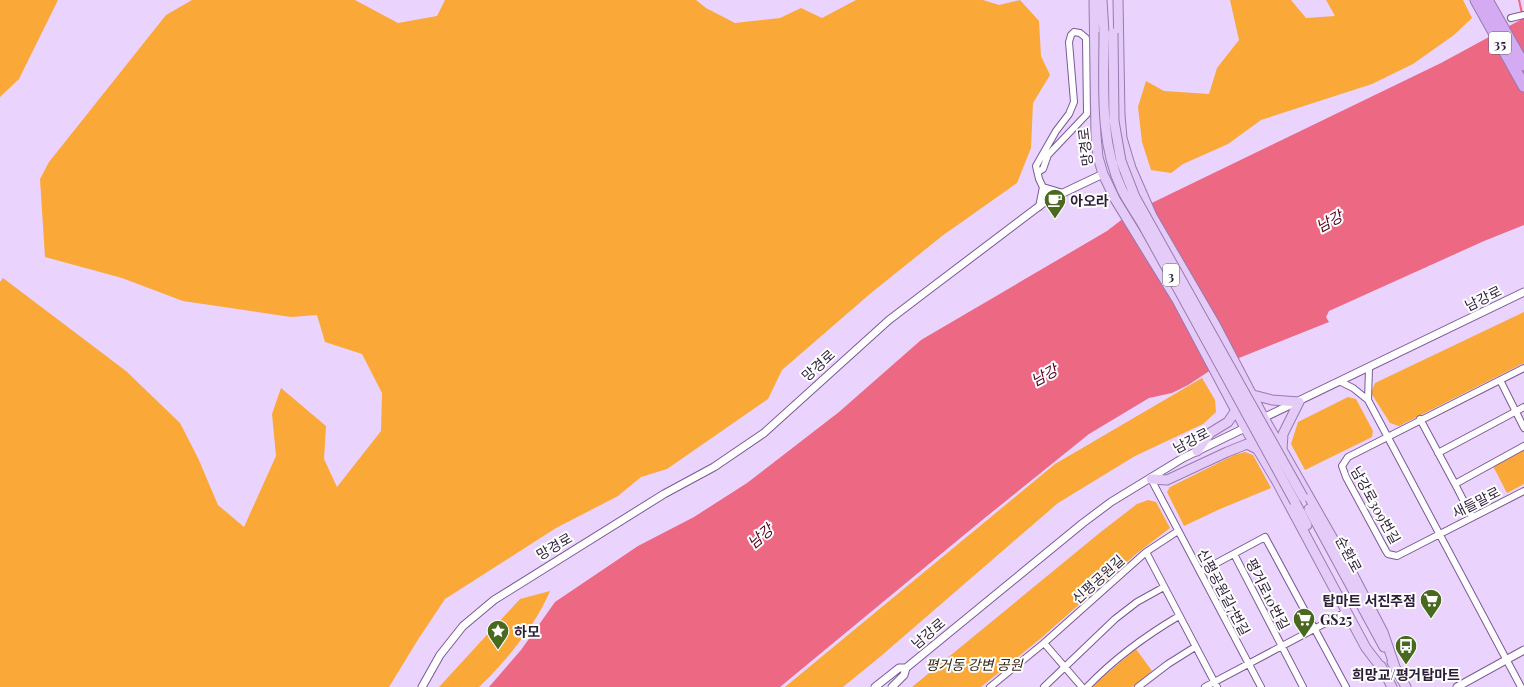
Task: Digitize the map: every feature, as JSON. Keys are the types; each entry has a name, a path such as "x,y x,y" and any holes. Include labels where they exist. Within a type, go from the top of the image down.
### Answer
{"highway":[{"name":"35","path":"1476,0 1524,86"},
{"name":"35","path":"1488,0 1524,65"}],"main road":[{"name":"망경로","path":"1094,0 1096,136 1098,157 1103,174"},
{"name":"3","path":"1102,0 1108,33"},
{"name":"3","path":"1108,33 1112,0"},
{"path":"1118,0 1120,115 1122,138 1131,168 1152,216 1345,560 1383,632 1395,667"},
{"name":"순환로","path":"1108,33 1114,121 1121,161 1135,197 1303,497 1406,687"},
{"name":"순환로","path":"1108,33 1105,125 1110,157 1122,190 1143,224 1294,502 1392,687"},
{"path":"1131,168 1103,174 1116,199 1177,300 1245,428 1277,482 1366,648 1385,674 1388,687"},
{"path":"1253,395 1272,400 1298,402 1283,434 1282,450"},
{"path":"1198,451 1210,433 1228,422 1236,410"},
{"path":"1151,479 1167,480 1247,444 1257,449"}],"street":[{"path":"1511,18 1524,15"},
{"path":"1038,172 1043,169 1048,155 1087,114 1086,38 1080,33 1074,32 1070,35 1069,42 1074,102 1069,114 1036,166 1043,188 1048,200"},
{"name":"망경로","path":"422,687 440,655 463,626 494,600 664,494 714,467 764,433 889,320 1039,206 1048,200 1103,174"},
{"path":"1043,188 1063,193"},
{"path":"1039,206 1043,188"},
{"name":"남강로","path":"894,686 904,675 906,668 1083,523 1111,502 1198,451 1524,292"},
{"path":"1368,400 1369,368"},
{"path":"1387,436 1524,368"},
{"path":"1500,380 1524,428"},
{"path":"1341,382 1353,388 1368,400 1521,687"},
{"path":"1438,453 1524,406"},
{"path":"1420,419 1472,517"},
{"name":"남강로309번길","path":"1387,436 1348,457 1342,466 1346,477 1386,551 1388,554 1397,556 1440,534"},
{"path":"1455,484 1524,446"},
{"path":"1151,479 1178,531"},
{"name":"새들말로","path":"1440,534 1524,490"},
{"name":"신평공원길","path":"990,687 1044,643 1146,552 1178,531"},
{"name":"신평공원길7번길","path":"1178,531 1261,687"},
{"path":"1200,572 1265,537 1346,687"},
{"path":"1146,552 1215,684"},
{"name":"평거로10번길","path":"1234,554 1303,687"},
{"path":"1044,687 1115,619 1137,602 1164,587"},
{"path":"1205,687 1215,684 1281,646 1346,612"},
{"path":"1088,687 1112,662 1127,650 1151,632 1179,616"},
{"path":"1044,643 1082,687"},
{"path":"1138,687 1168,664 1195,647"},
{"path":"1457,687 1524,650"},
{"name":"남강로","path":"875,687 898,668 906,668"}],"green space":[{"path":"0,0 58,0 19,79 0,97"},
{"path":"192,0 355,0 398,23 437,16 445,0 696,0 706,8 735,23 780,18 801,8 822,18 856,0 983,0 999,5 1020,0 1039,21 1041,56 1050,75 1033,103 1031,148 1017,183 942,236 871,293 782,370 768,399 667,469 641,477 618,496 556,528 445,599 389,687 0,687 0,282 3,278 126,371 180,423 198,458 218,505 244,527 276,456 272,414 281,388 326,426 324,459 337,487 381,431 382,393 362,354 325,342 317,315 291,317 183,301 122,278 45,257 40,179 49,162 166,15"},
{"path":"1230,0 1291,0 1306,18 1335,16 1326,0 1463,0 1472,18 1454,35 1413,64 1372,84 1261,120 1228,144 1183,164 1171,173 1151,170 1142,142 1138,107 1146,81 1164,91 1209,94 1217,68 1239,40"},
{"path":"1524,312 1524,363 1399,426 1390,423 1371,393 1375,383"},
{"path":"1202,378 1215,400 1216,412 1203,424 1135,456 1058,503 843,687 785,687 1055,464"},
{"path":"1348,397 1356,399 1373,431 1372,437 1305,470 1291,444 1298,422"},
{"path":"1524,450 1524,484 1507,493 1493,466"},
{"path":"1245,452 1253,455 1271,488 1184,526 1167,492 1170,487 1234,455"},
{"name":"평거동 강변 공원","path":"1148,500 1156,502 1170,528 1136,554 1040,639 981,687 912,687 1102,531 1137,504"},
{"path":"550,591 537,616 519,642 499,667 479,687 439,687 520,599"},
{"path":"1136,649 1152,671 1132,687 1091,687"}],"water":[{"name":"남강","path":"1524,18 1524,225 1484,241 1329,311 1326,317 1329,322 1214,368 1188,385 1172,393 1149,398 1089,434 780,687 489,687 521,650 555,602 638,546 694,517 747,483 839,412 921,340 1107,231 1129,214 1441,63"}],"waterway":[{"path":"1519,0 1523,18"}],"place":[{"name":"아오라","path":"1055,220"},
{"name":"탑마트 서진주점","path":"1431,620"},
{"name":"GS25","path":"1304,638"},
{"name":"하모","path":"498,650"},
{"name":"희망교/평거탑마트","path":"1406,666"}]}
